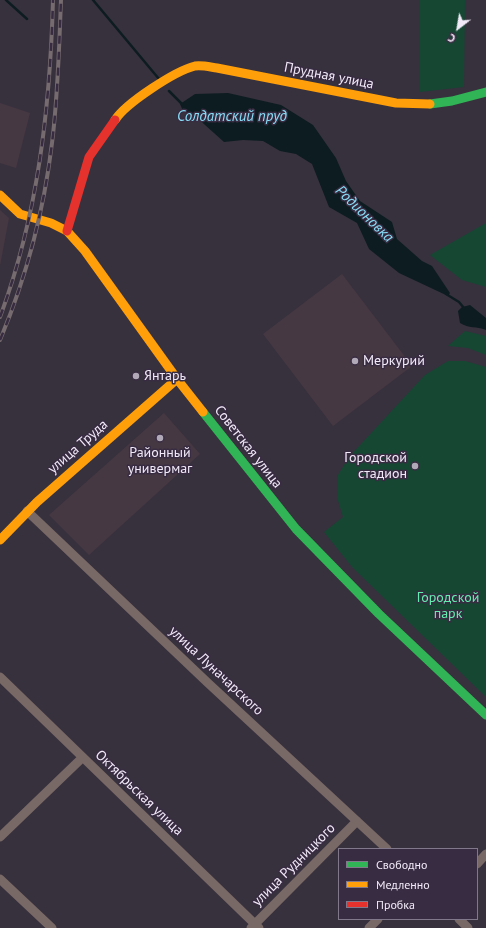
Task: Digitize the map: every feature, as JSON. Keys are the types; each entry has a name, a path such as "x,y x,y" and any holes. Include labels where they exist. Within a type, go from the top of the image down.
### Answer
{"street":[{"name":"Прудная улица","path":"67,231 90,157 119,114 143,95 169,79 196,66 217,68 396,103 431,105 449,102 486,92"},
{"name":"Советская улица","path":"0,195 20,214 51,223 67,231 85,251 177,380 296,529 379,614 486,715"},
{"name":"улица Труда","path":"0,540 27,511 177,380"},
{"name":"улица Луначарского","path":"27,511 208,683 386,848"},
{"name":"Октябрьская улица","path":"0,677 254,927"},
{"path":"0,837 82,758"},
{"name":"улица Рудницкого","path":"254,927 357,821"},
{"path":"478,863 486,854"},
{"path":"0,879 52,928"},
{"path":"369,928 377,920"},
{"path":"460,920 468,928"}],"shaded area":[{"path":"0,103 30,113 16,168 0,163"},
{"path":"0,210 9,218 0,266"},
{"path":"342,274 412,366 333,426 263,334"},
{"path":"164,413 200,454 89,555 49,515"}],"green space":[{"path":"420,0 465,0 464,87 420,92"},
{"path":"486,223 486,287 462,280 430,255"},
{"path":"465,331 486,336 486,355 468,348 448,346"},
{"name":"Городской стадион","path":"448,361 465,361 486,367 486,697 352,567 324,532 343,517 337,497 338,475 349,457 425,375"}],"water":[{"name":"Солдатский пруд","path":"228,93 281,105 313,125 336,158 346,181 360,201 392,222 397,239 422,261 432,266 450,293 448,296 399,273 369,249 357,223 329,207 312,164 296,154 280,151 263,141 243,140 224,142 195,116 183,111 180,104 195,94"},
{"path":"470,305 486,318 486,330 466,326 460,323 458,311 462,307"}],"waterway":[{"path":"6,0 27,19"},
{"name":"Родионовка","path":"93,0 159,79"},
{"name":"Родионовка","path":"169,91 182,104"},
{"name":"Родионовка","path":"446,294 459,302 464,308"}],"railway":[{"path":"0,317 24,240 40,161 49,81 53,0"},
{"path":"0,340 26,268 39,218 49,168 56,108 61,0"}],"traffic: fast":[{"path":"430,104 452,101 486,92"},
{"path":"203,412 296,529 379,614 486,715"}],"traffic: slow":[{"path":"115,120 129,105 152,88 176,74 195,66 217,68 396,103 430,104"},
{"path":"0,195 20,214 51,223 67,231 85,251 177,379 203,412"},
{"path":"0,540 37,502 177,379"}],"traffic: jam":[{"path":"67,231 89,157 115,120"}],"place":[{"name":"Меркурий","path":"355,361"},
{"name":"Янтарь","path":"136,376"},
{"name":"Районный универмаг","path":"160,438"},
{"name":"Городской стадион","path":"415,466"}],"park label":[{"name":"Городской парк","path":"448,606"}]}
